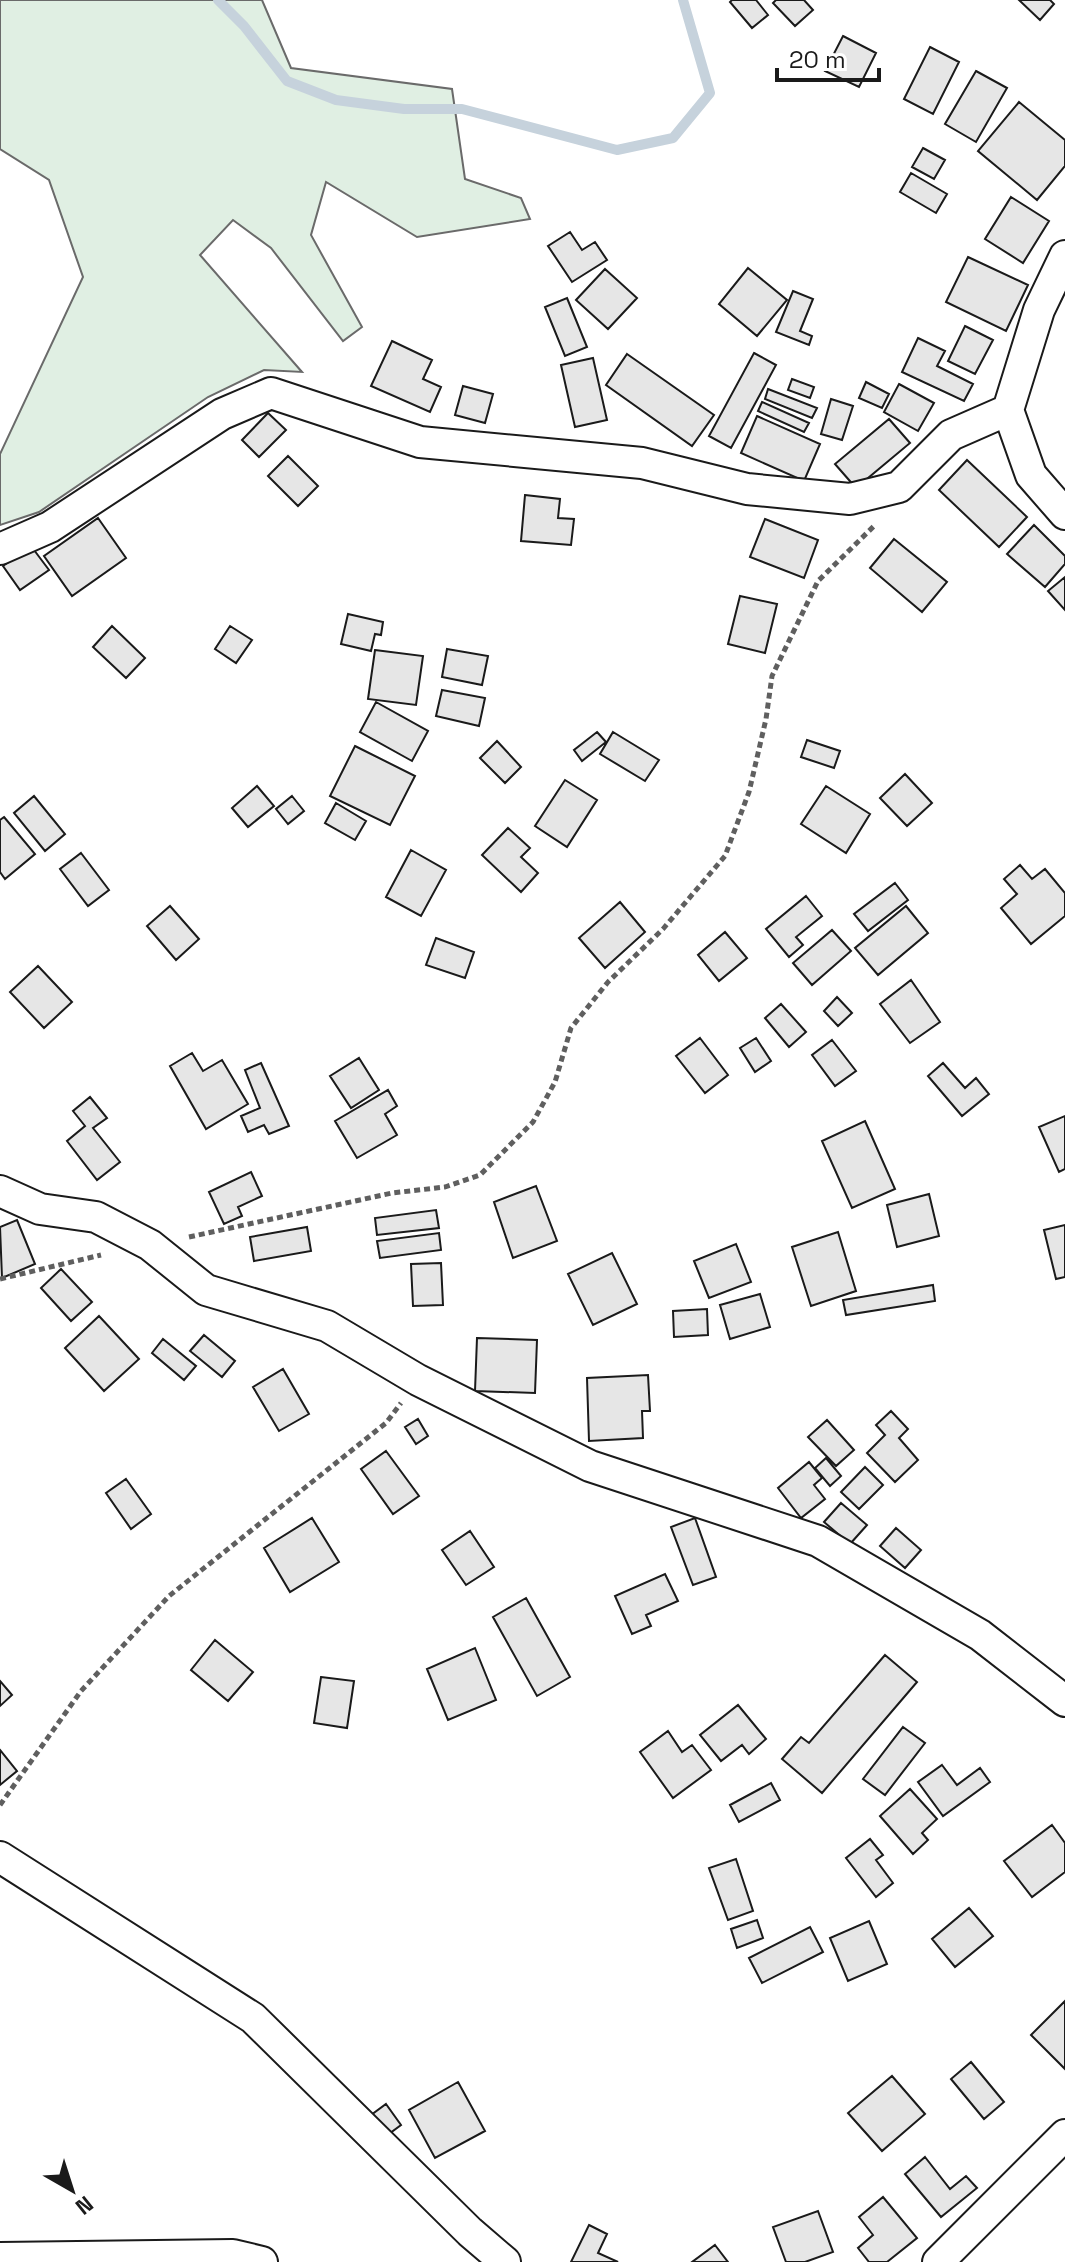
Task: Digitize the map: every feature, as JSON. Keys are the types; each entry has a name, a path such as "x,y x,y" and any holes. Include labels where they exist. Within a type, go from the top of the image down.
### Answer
{"street":[{"path":"1065,256 1039,310 1008,410 1031,475 1065,514"},
{"path":"0,549 50,527 222,414 271,393 420,442 642,463 747,489 850,499 899,487 951,435 1008,410"},
{"path":"0,1191 40,1209 96,1217 150,1245 206,1290 327,1326 418,1380 590,1466 818,1541 980,1635 1065,1701"},
{"path":"0,1857 253,2018 470,2232 505,2262"},
{"path":"938,2262 1065,2135"},
{"path":"0,2258 233,2255 262,2262"}],"path":[{"path":"0,1279 392,1193 445,1187 480,1175 533,1122 555,1082 571,1028 608,982 663,929 725,856 749,792 766,719 772,676 818,581 878,522"},
{"path":"0,1805 81,1691 169,1596 386,1423 418,1380"}],"green space":[{"path":"0,0 262,0 291,68 452,89 465,179 521,198 530,219 417,237 326,182 311,235 362,327 343,341 271,248 233,220 200,255 302,372 264,370 208,397 39,512 0,525 0,454 83,277 49,180 0,149"}],"building":[{"path":"756,0 768,15 752,28 730,2"},
{"path":"776,0 804,0 813,10 795,26 773,3"},
{"path":"1019,0 1050,0 1054,4 1040,20"},
{"path":"843,36 876,53 859,87 825,71"},
{"path":"930,47 959,62 933,114 904,99"},
{"path":"976,71 1007,88 976,142 945,124"},
{"path":"1019,102 1065,140 1065,166 1037,200 978,151"},
{"path":"923,148 945,160 934,179 912,167"},
{"path":"911,173 947,194 936,213 900,192"},
{"path":"1011,197 1049,221 1023,263 985,239"},
{"path":"570,232 582,250 595,242 607,260 572,282 548,246"},
{"path":"968,257 1028,285 1006,331 946,302"},
{"path":"748,268 787,300 757,336 719,304"},
{"path":"605,269 637,298 608,329 576,300"},
{"path":"793,291 813,299 800,331 812,336 809,345 776,332"},
{"path":"567,298 587,347 565,356 545,307"},
{"path":"965,326 993,340 975,374 948,361"},
{"path":"918,338 945,351 937,366 973,384 964,401 902,372"},
{"path":"392,341 432,360 423,379 441,387 430,412 371,386"},
{"path":"754,353 776,365 731,448 709,436"},
{"path":"627,354 714,415 692,446 606,385"},
{"path":"593,358 607,420 575,427 561,365"},
{"path":"792,379 814,387 810,398 788,390"},
{"path":"866,382 889,394 882,408 859,398"},
{"path":"899,384 934,403 918,431 884,412"},
{"path":"463,386 493,394 485,423 455,415"},
{"path":"768,389 817,408 812,418 765,399"},
{"path":"831,399 853,406 842,440 821,434"},
{"path":"762,402 809,423 804,432 758,411"},
{"path":"268,413 286,430 259,457 242,440"},
{"path":"757,416 820,444 804,481 741,453"},
{"path":"889,419 910,443 856,488 835,464"},
{"path":"288,456 318,486 298,506 268,476"},
{"path":"967,460 1027,517 999,547 939,490"},
{"path":"525,495 560,499 558,518 574,519 571,545 521,541"},
{"path":"98,518 126,558 72,596 44,556"},
{"path":"765,519 818,540 804,578 750,557"},
{"path":"1034,525 1065,556 1065,564 1045,587 1007,554"},
{"path":"894,539 947,582 922,612 870,568"},
{"path":"31,546 49,570 20,590 3,566"},
{"path":"1065,577 1065,610 1048,591"},
{"path":"740,596 777,604 765,653 728,644"},
{"path":"348,614 383,622 381,635 375,634 371,651 341,644"},
{"path":"112,626 145,658 126,678 93,647"},
{"path":"230,626 252,640 236,663 215,649"},
{"path":"447,649 488,656 482,685 442,677"},
{"path":"375,650 423,656 416,705 368,699"},
{"path":"442,690 485,698 479,726 436,716"},
{"path":"376,702 428,731 412,761 360,732"},
{"path":"597,732 606,742 582,761 574,750"},
{"path":"613,732 659,760 645,781 600,754"},
{"path":"807,740 840,751 834,768 801,757"},
{"path":"497,741 521,767 505,783 480,758"},
{"path":"355,746 415,776 390,825 330,796"},
{"path":"905,774 932,803 907,826 880,798"},
{"path":"565,780 597,800 567,847 535,826"},
{"path":"257,786 274,806 248,827 232,808"},
{"path":"826,786 870,814 846,853 801,824"},
{"path":"34,796 65,834 45,851 14,813"},
{"path":"292,796 304,811 288,824 276,809"},
{"path":"336,803 366,821 355,840 325,823"},
{"path":"4,817 35,854 5,879 0,872 0,820"},
{"path":"508,828 530,848 521,857 538,873 521,892 482,855"},
{"path":"411,850 446,870 421,916 386,897"},
{"path":"81,853 109,890 88,906 60,869"},
{"path":"1020,865 1032,879 1045,869 1065,893 1065,916 1031,944 1001,908 1017,894 1004,879"},
{"path":"895,883 908,900 868,931 854,914"},
{"path":"806,896 822,916 796,937 803,945 789,957 766,929"},
{"path":"620,902 645,932 605,968 579,938"},
{"path":"170,906 199,939 176,960 147,926"},
{"path":"906,906 928,933 878,975 855,948"},
{"path":"832,930 851,951 812,985 793,963"},
{"path":"725,932 747,958 719,981 698,955"},
{"path":"436,938 474,952 465,978 426,965"},
{"path":"38,966 72,1002 44,1028 10,992"},
{"path":"911,980 940,1022 910,1043 880,1004"},
{"path":"837,997 852,1013 838,1026 824,1011"},
{"path":"781,1004 806,1032 789,1047 765,1018"},
{"path":"700,1038 728,1075 705,1093 676,1056"},
{"path":"756,1038 771,1061 755,1072 740,1048"},
{"path":"832,1040 856,1071 835,1086 812,1055"},
{"path":"192,1053 203,1071 222,1060 248,1104 206,1129 170,1066"},
{"path":"359,1058 379,1090 351,1108 330,1076"},
{"path":"261,1063 289,1126 269,1134 264,1125 248,1132 241,1116 260,1108 245,1070"},
{"path":"943,1063 965,1088 976,1078 989,1094 962,1116 928,1076"},
{"path":"388,1090 397,1106 385,1114 397,1135 357,1158 335,1121"},
{"path":"90,1097 107,1118 93,1128 120,1162 97,1180 67,1141 85,1126 73,1111"},
{"path":"1065,1116 1065,1169 1059,1172 1039,1127"},
{"path":"865,1121 895,1189 852,1208 822,1141"},
{"path":"251,1172 262,1196 238,1207 242,1216 224,1224 209,1192"},
{"path":"536,1186 557,1241 513,1258 494,1202"},
{"path":"929,1194 939,1236 897,1247 887,1205"},
{"path":"436,1210 439,1228 377,1235 375,1218"},
{"path":"17,1220 35,1264 2,1278 0,1227"},
{"path":"1065,1225 1065,1277 1056,1279 1044,1230"},
{"path":"307,1227 311,1251 254,1261 250,1237"},
{"path":"838,1232 856,1291 811,1306 792,1247"},
{"path":"439,1233 441,1250 380,1258 377,1241"},
{"path":"736,1244 751,1282 709,1298 694,1261"},
{"path":"612,1253 637,1304 593,1325 568,1274"},
{"path":"441,1263 443,1305 413,1306 411,1264"},
{"path":"61,1269 92,1302 71,1321 41,1288"},
{"path":"933,1285 935,1301 846,1315 843,1300"},
{"path":"760,1294 770,1327 730,1339 720,1305"},
{"path":"707,1309 708,1335 674,1337 673,1311"},
{"path":"99,1316 139,1359 104,1391 65,1348"},
{"path":"204,1335 235,1361 222,1377 190,1351"},
{"path":"477,1338 537,1340 535,1393 475,1391"},
{"path":"163,1339 196,1366 184,1380 152,1353"},
{"path":"283,1369 309,1414 279,1431 253,1387"},
{"path":"648,1375 650,1411 642,1411 643,1438 589,1441 587,1378"},
{"path":"891,1411 908,1429 899,1438 918,1460 895,1482 867,1453 885,1435 876,1425"},
{"path":"418,1419 428,1436 416,1444 405,1427"},
{"path":"827,1420 854,1450 836,1466 808,1437"},
{"path":"386,1451 419,1496 393,1514 361,1469"},
{"path":"826,1458 841,1476 830,1486 815,1468"},
{"path":"809,1462 822,1478 814,1485 825,1499 801,1518 778,1488"},
{"path":"865,1467 883,1485 859,1509 841,1492"},
{"path":"126,1479 151,1514 131,1529 106,1493"},
{"path":"841,1503 867,1525 850,1544 824,1522"},
{"path":"312,1518 339,1562 290,1592 264,1548"},
{"path":"695,1518 716,1577 693,1585 671,1527"},
{"path":"896,1528 921,1550 905,1568 880,1546"},
{"path":"470,1531 494,1567 466,1585 442,1550"},
{"path":"665,1574 678,1601 646,1615 651,1626 632,1634 615,1596"},
{"path":"526,1598 570,1677 537,1696 493,1617"},
{"path":"215,1640 253,1672 228,1701 191,1670"},
{"path":"475,1648 496,1700 448,1720 427,1669"},
{"path":"885,1655 917,1682 822,1793 782,1759 801,1737 809,1743"},
{"path":"321,1677 354,1681 347,1728 314,1723"},
{"path":"0,1681 12,1695 0,1706"},
{"path":"738,1705 766,1739 749,1754 742,1745 721,1761 700,1735"},
{"path":"903,1727 925,1743 885,1795 863,1779"},
{"path":"668,1731 682,1752 692,1745 711,1770 673,1798 640,1752"},
{"path":"0,1750 17,1771 0,1785"},
{"path":"942,1765 957,1785 980,1768 990,1782 943,1816 918,1782"},
{"path":"771,1783 780,1800 739,1822 730,1805"},
{"path":"910,1789 937,1819 922,1833 928,1840 913,1854 880,1816"},
{"path":"1052,1825 1065,1843 1065,1872 1032,1897 1004,1861"},
{"path":"870,1839 883,1855 876,1860 893,1883 876,1897 846,1858"},
{"path":"736,1859 753,1911 728,1920 709,1868"},
{"path":"969,1908 993,1936 955,1967 932,1939"},
{"path":"757,1920 763,1938 737,1948 731,1929"},
{"path":"869,1921 887,1964 848,1981 830,1938"},
{"path":"810,1927 823,1952 762,1983 749,1958"},
{"path":"1065,2001 1065,2069 1031,2035"},
{"path":"971,2062 1004,2102 984,2119 951,2079"},
{"path":"892,2076 925,2114 882,2151 848,2113"},
{"path":"458,2082 485,2131 435,2158 409,2110"},
{"path":"386,2104 401,2125 382,2139 367,2118"},
{"path":"925,2157 950,2189 966,2176 977,2188 941,2217 905,2174"},
{"path":"883,2197 917,2238 887,2262 869,2262 858,2248 873,2235 859,2217"},
{"path":"818,2211 833,2252 805,2262 786,2262 773,2227"},
{"path":"589,2225 607,2234 598,2253 618,2262 571,2262"},
{"path":"715,2245 728,2262 692,2262"}],"waterway":[{"path":"218,0 244,26 287,81 336,100 404,109 462,109 617,150 673,138 710,93 683,0"}]}
